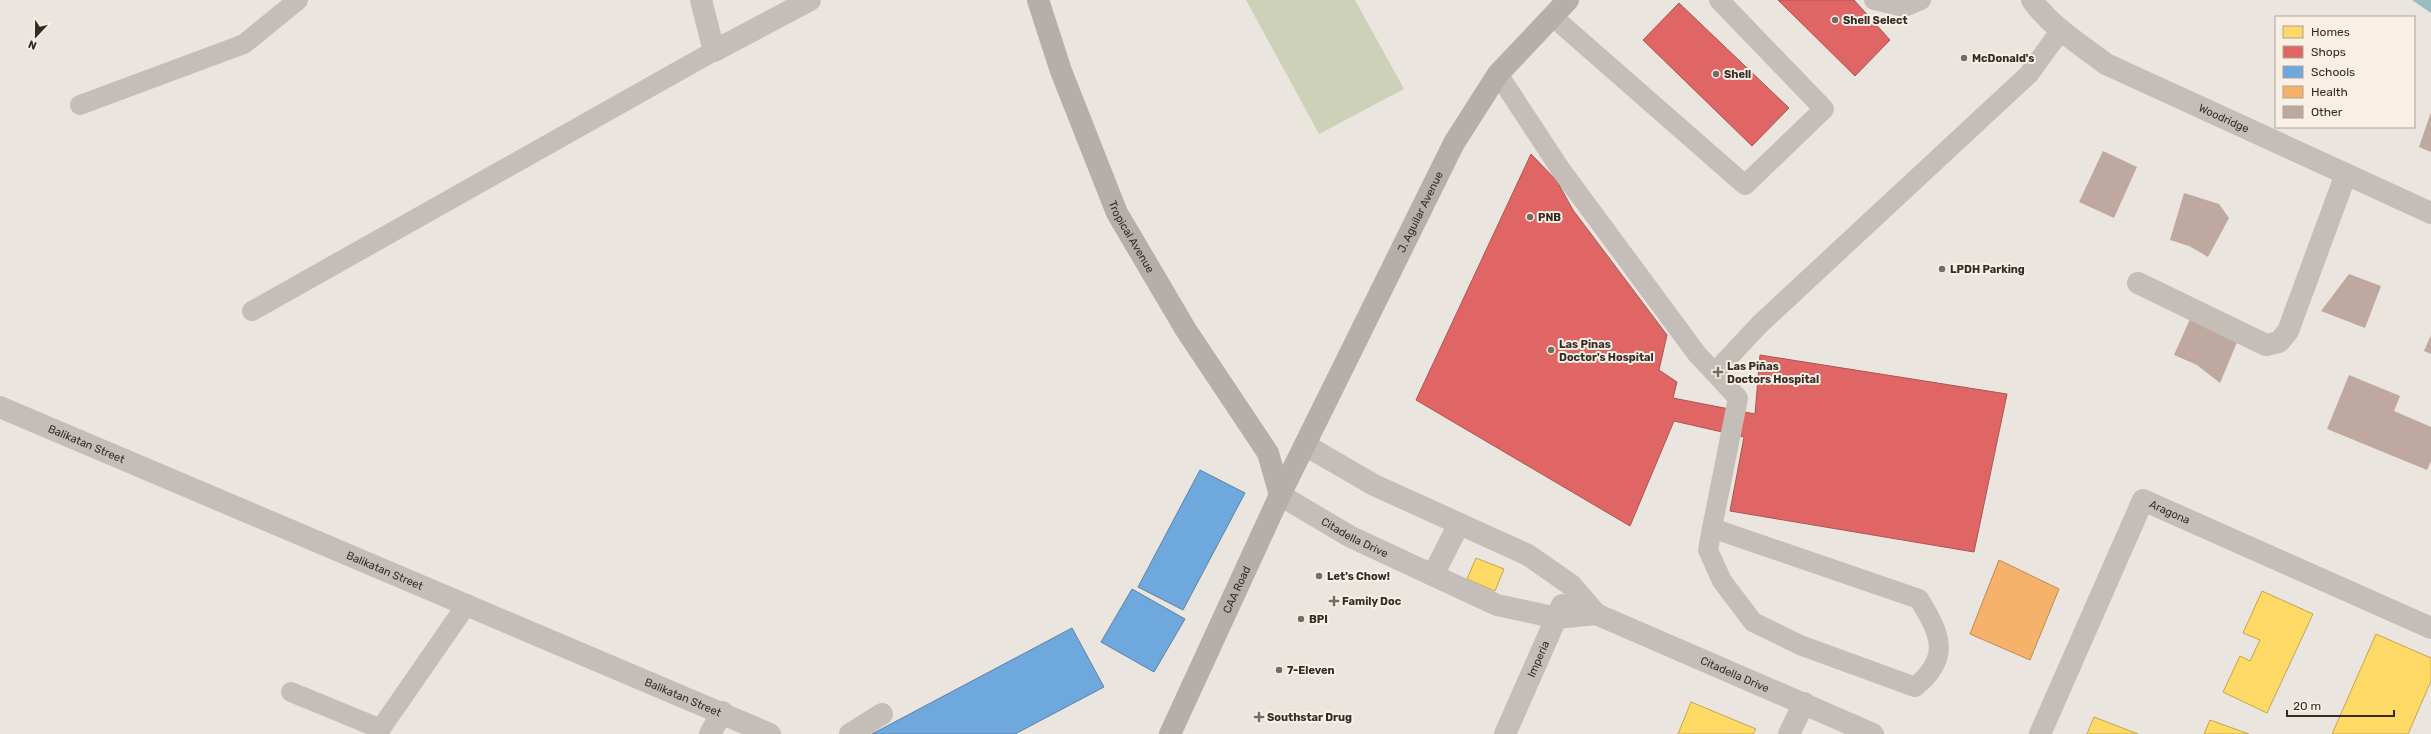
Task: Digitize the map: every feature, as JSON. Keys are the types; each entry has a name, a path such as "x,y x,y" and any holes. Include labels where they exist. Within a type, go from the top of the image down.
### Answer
{"main road":[{"name":"Tropical Avenue","path":"1038,0 1061,70 1117,213 1186,330 1268,453 1280,495"},
{"name":"J. Aguilar Avenue","path":"1305,445 1454,143 1498,74 1568,0"},
{"path":"1268,453 1305,445"},
{"name":"CAA Road","path":"1170,734 1280,495 1305,445"}],"street":[{"path":"701,0 714,51 810,0"},
{"name":"Woodridge","path":"2032,0 2041,13 2106,64 2431,213"},
{"path":"2138,283 2266,345 2279,342 2288,331 2346,174"},
{"name":"Balikatan Street","path":"0,408 467,604 722,712 770,734"},
{"name":"Citadella Drive","path":"1305,445 1374,485 1528,555 1571,585 1596,614 1873,734"},
{"name":"Citadella Drive","path":"1280,495 1351,537 1497,605 1557,618 1596,614"},
{"name":"Aragona","path":"2040,734 2143,500 2431,628"},
{"path":"1433,575 1459,524"},
{"name":"Imperia","path":"1505,734 1571,585"},
{"path":"1789,734 1804,703"},
{"path":"710,734 722,712"},
{"path":"850,734 882,714"}],"lane":[{"path":"80,105 244,44 298,0"},
{"path":"1552,16 1745,185 1824,109 1719,0"},
{"path":"1874,0 1904,6 1921,0"},
{"path":"1715,372 1760,324 2029,74 2061,30"},
{"path":"252,311 714,51"},
{"path":"1498,74 1549,155 1697,354 1738,398 1712,528 1708,550 1722,581 1753,622 1800,645 1915,687 1931,674 1939,652 1936,627 1919,599 1712,528"},
{"path":"290,692 379,731 467,604"}],"green space":[{"path":"1246,0 1355,0 1404,89 1319,134"}],"water":[{"path":"2412,0 2431,0 2431,13"}],"building: Homes":[{"path":"1476,558 1504,569 1495,591 1467,579"},
{"path":"2262,591 2313,614 2267,713 2223,692 2240,656 2250,661 2260,640 2243,633"},
{"path":"2376,634 2431,658 2431,681 2408,734 2332,734"},
{"path":"1691,702 1756,729 1753,734 1678,734"},
{"path":"2094,717 2138,734 2087,734"},
{"path":"2210,720 2249,734 2204,734"}],"building: Shops":[{"name":"Shell Select","path":"1778,0 1854,0 1890,40 1855,76"},
{"name":"Shell","path":"1679,3 1789,108 1752,146 1643,40"},
{"name":"Las Pinas Doctor's Hospital","path":"1531,154 1557,181 1573,210 1667,335 1659,370 1677,382 1673,398 1755,414 1760,355 2007,394 1974,552 1730,511 1744,437 1674,421 1630,526 1416,400"}],"building: Schools":[{"path":"1200,470 1245,493 1183,610 1138,587"},
{"path":"1132,589 1185,619 1154,672 1101,642"},
{"path":"1072,628 1104,687 1015,734 872,734"}],"building: Health":[{"path":"1999,560 2059,589 2030,660 1970,634"}],"building: Other":[{"path":"2431,112 2431,152 2419,147"},
{"path":"2103,151 2137,167 2114,218 2079,202"},
{"path":"2184,193 2219,204 2229,218 2208,257 2189,246 2170,240"},
{"path":"2349,274 2381,286 2365,328 2321,311"},
{"path":"2190,319 2238,340 2220,383 2197,365 2174,355"},
{"path":"2431,335 2431,354 2424,351"},
{"path":"2349,375 2400,396 2394,411 2431,427 2431,461 2427,470 2327,429"}],"place":[{"name":"Shell Select","path":"1835,20"},
{"name":"McDonald's","path":"1964,58"},
{"name":"Shell","path":"1716,74"},
{"name":"PNB","path":"1530,217"},
{"name":"LPDH Parking","path":"1942,269"},
{"name":"Las Pinas Doctor's Hospital","path":"1551,350"},
{"name":"Las Piñas Doctors Hospital","path":"1718,372"},
{"name":"Let's Chow!","path":"1319,576"},
{"name":"Family Doc","path":"1334,601"},
{"name":"BPI","path":"1301,619"},
{"name":"7-Eleven","path":"1279,670"},
{"name":"Southstar Drug","path":"1259,717"}]}
